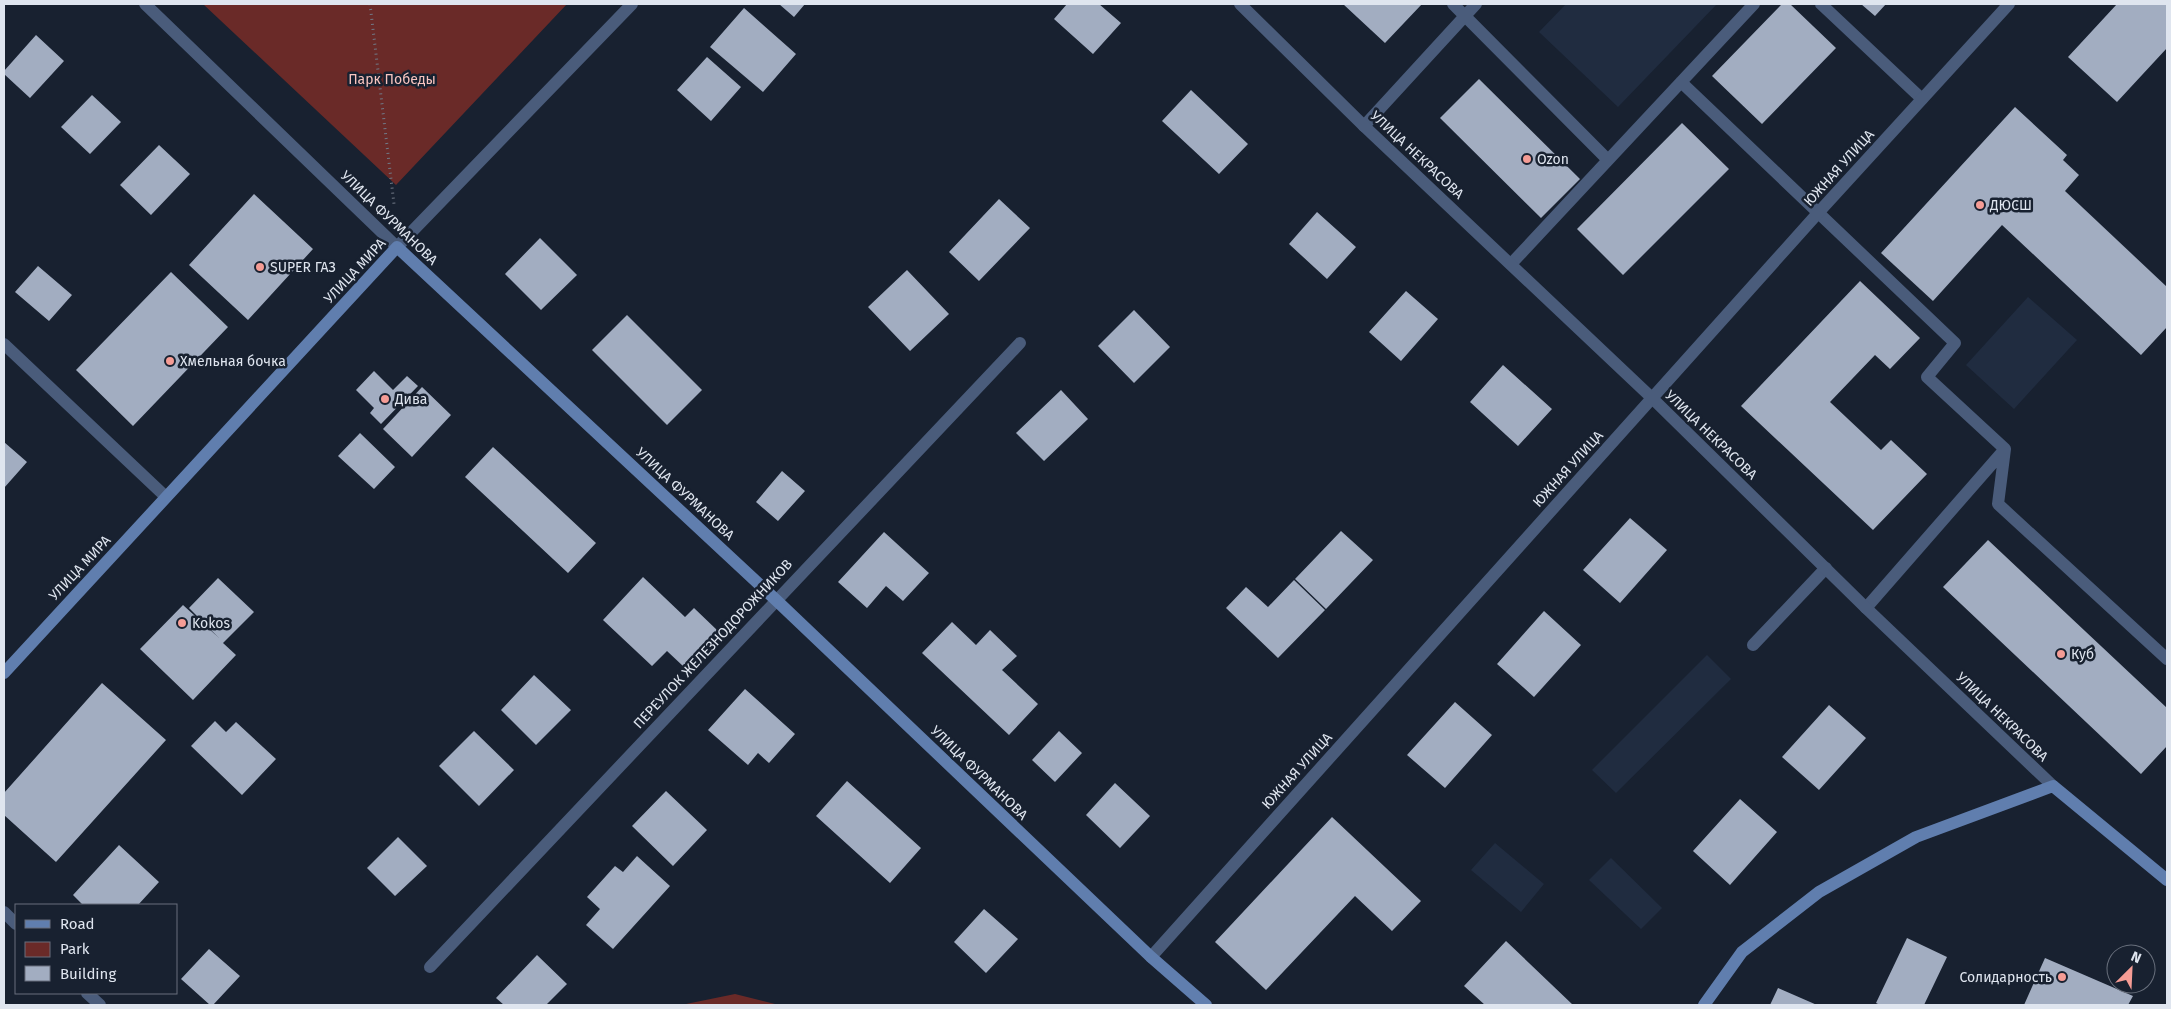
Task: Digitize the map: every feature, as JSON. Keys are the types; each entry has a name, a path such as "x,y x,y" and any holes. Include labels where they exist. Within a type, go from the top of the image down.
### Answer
{"main road":[{"name":"УЛИЦА МИРА","path":"4,673 397,247"},
{"name":"УЛИЦА ФУРМАНОВА","path":"397,247 776,600 1151,957 1206,1005"},
{"name":"УЛИЦА НЕКРАСОВА","path":"2053,786 2167,880"},
{"path":"1704,1005 1742,952 1819,892 1916,837 2053,786"}],"street":[{"name":"УЛИЦА ФУРМАНОВА","path":"145,4 397,247"},
{"name":"УЛИЦА МИРА","path":"397,247 632,4"},
{"name":"УЛИЦА НЕКРАСОВА","path":"1240,4 1364,126 1652,398 1866,608 2053,786"},
{"path":"1453,4 1608,160"},
{"path":"1364,126 1476,4"},
{"path":"1511,264 1754,4"},
{"path":"1821,4 1922,99"},
{"name":"ЮЖНАЯ УЛИЦА","path":"1151,957 1818,213 2009,4"},
{"path":"1681,82 1955,343 1927,377 2005,449"},
{"name":"ПЕРЕУЛОК ЖЕЛЕЗНОДОРОЖНИКОВ","path":"430,967 1020,343"},
{"path":"4,344 166,497"},
{"path":"1866,608 2005,449"},
{"path":"2005,449 1998,504 2167,659"},
{"path":"1753,645 1826,568"},
{"path":"4,912 15,923"},
{"path":"88,994 100,1005"}],"path":[{"path":"370,4 394,204"}],"shaded area":[{"path":"1566,4 1717,4 1618,107 1539,32"},
{"path":"2028,297 2077,340 2014,409 1966,365"},
{"path":"1707,655 1731,679 1616,793 1592,770"},
{"path":"1495,843 1544,884 1521,912 1471,870"},
{"path":"1611,858 1662,908 1641,929 1589,880"}],"green space":[{"name":"Парк Победы","path":"203,4 567,4 396,185"},
{"path":"735,994 779,1005 685,1005 686,1004"}],"building":[{"path":"779,4 805,4 794,17"},
{"path":"1067,4 1099,4 1121,23 1093,54 1054,19"},
{"path":"1343,4 1422,4 1385,43"},
{"path":"1782,4 1790,4 1836,48 1762,124 1712,76"},
{"path":"1861,4 1886,4 1875,16"},
{"path":"2117,4 2167,4 2167,48 2117,102 2068,57"},
{"path":"744,8 796,54 763,92 710,47"},
{"path":"36,35 64,61 30,98 4,74 4,71"},
{"path":"707,57 741,87 711,121 677,90"},
{"path":"1479,79 1580,179 1541,218 1440,118"},
{"path":"1191,90 1248,144 1219,174 1162,121"},
{"path":"92,95 121,122 90,154 61,127"},
{"path":"2015,107 2067,155 2063,160 2079,175 2065,191 2167,287 2167,327 2141,355 2002,225 1933,301 1881,253"},
{"path":"1682,123 1729,169 1623,275 1577,229"},
{"path":"159,145 190,174 151,215 120,185"},
{"path":"254,194 313,249 248,320 189,265"},
{"path":"999,199 1030,228 979,281 949,252"},
{"path":"1317,212 1356,247 1327,279 1289,244"},
{"path":"540,238 577,275 541,310 505,274"},
{"path":"38,266 72,295 49,321 15,292"},
{"path":"907,270 949,314 910,351 868,307"},
{"path":"171,272 228,327 133,426 76,370"},
{"path":"1860,281 1920,338 1890,369 1875,355 1830,402 1881,450 1891,440 1927,474 1873,530 1741,406"},
{"path":"1406,291 1438,319 1401,361 1369,332"},
{"path":"1134,310 1170,347 1134,383 1098,346"},
{"path":"627,315 702,390 667,425 592,350"},
{"path":"1503,365 1552,409 1518,446 1470,402"},
{"name":"Дива","path":"374,371 393,390 407,376 418,386 381,424 370,413 374,408 356,390"},
{"path":"422,387 451,415 412,457 383,429"},
{"path":"1061,390 1088,419 1044,461 1016,433"},
{"path":"360,433 395,467 374,489 338,456"},
{"path":"4,442 27,462 4,488"},
{"path":"493,447 596,543 568,573 465,477"},
{"path":"782,471 805,491 778,521 756,502"},
{"path":"1630,518 1667,550 1620,603 1583,570"},
{"path":"1341,531 1373,560 1326,609 1295,579"},
{"path":"884,532 929,573 903,601 886,586 867,608 838,582"},
{"path":"1988,540 2167,708 2167,746 2141,774 1943,587"},
{"path":"643,577 685,617 694,608 718,631 684,667 667,651 652,666 603,620"},
{"path":"218,578 254,612 223,643 236,655 193,700 140,649 183,605 219,638 189,608"},
{"path":"1294,580 1325,610 1278,658 1226,608 1246,587 1268,607"},
{"path":"1544,611 1581,645 1534,697 1497,664"},
{"path":"952,622 976,645 990,630 1017,656 1002,670 1038,704 1009,735 922,653"},
{"path":"534,675 571,710 536,745 501,710"},
{"path":"102,683 166,740 56,862 4,815 4,793"},
{"path":"745,689 795,734 769,763 758,753 748,765 708,730"},
{"path":"1455,702 1492,735 1445,788 1407,755"},
{"path":"1829,705 1866,738 1819,790 1782,757"},
{"path":"215,721 226,732 236,722 276,759 242,795 191,746"},
{"path":"474,731 514,770 479,806 439,766"},
{"path":"1059,731 1082,753 1055,782 1032,760"},
{"path":"847,781 921,848 890,883 816,816"},
{"path":"1115,783 1150,816 1120,848 1086,815"},
{"path":"666,791 707,830 673,866 632,826"},
{"path":"1740,799 1777,832 1730,885 1693,851"},
{"path":"1332,817 1421,901 1392,931 1355,896 1266,990 1215,942"},
{"path":"398,837 427,866 395,896 367,868"},
{"path":"119,845 159,882 139,904 82,904 73,895"},
{"path":"637,856 670,886 613,949 586,925 600,909 587,897 615,866 623,872"},
{"path":"984,909 1018,939 986,973 954,942"},
{"path":"1907,938 1947,957 1924,1005 1880,1005 1876,1003"},
{"path":"1506,941 1573,1005 1485,1005 1464,986"},
{"path":"209,949 240,976 213,1005 210,1005 181,979"},
{"path":"537,955 567,984 546,1005 504,1005 496,998"},
{"name":"Солидарность","path":"2045,958 2106,984 2106,994 2128,994 2133,996 2128,1005 2024,1005"},
{"path":"1778,988 1817,1005 1770,1005"}],"place":[{"name":"Ozon","path":"1527,159"},
{"name":"ДЮСШ","path":"1980,205"},
{"name":"SUPER ГАЗ","path":"260,267"},
{"name":"Хмельная бочка","path":"170,361"},
{"name":"Дива","path":"385,399"},
{"name":"Kokos","path":"182,623"},
{"name":"Куб","path":"2061,654"},
{"name":"Солидарность","path":"2062,977"}]}
